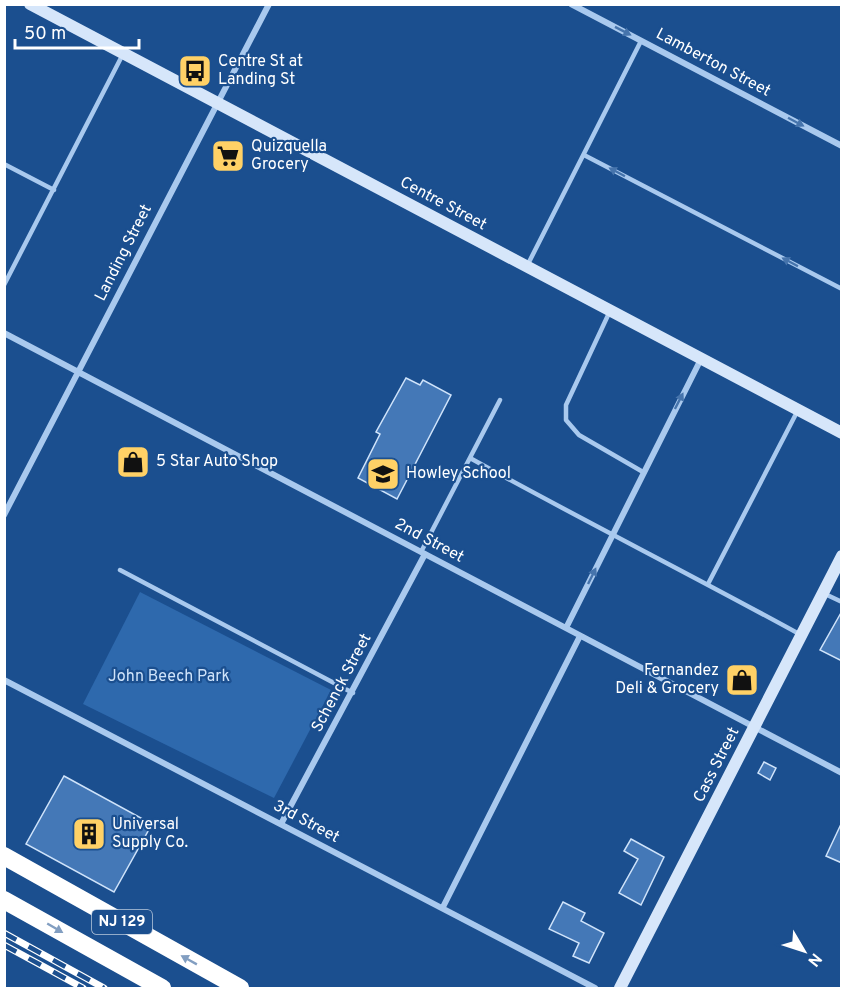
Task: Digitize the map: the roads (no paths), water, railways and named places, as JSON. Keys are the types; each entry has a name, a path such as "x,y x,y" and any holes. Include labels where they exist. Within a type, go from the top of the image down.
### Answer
{"highway":[{"name":"NJ 129","path":"4,856 240,988"},
{"name":"NJ 129","path":"4,900 162,988"}],"street":[{"name":"Centre Street","path":"30,4 842,433"},
{"name":"Landing Street","path":"4,515 8,500 78,372 270,4"},
{"name":"Lamberton Street","path":"571,4 842,146"},
{"name":"2nd Street","path":"4,333 842,773"},
{"path":"566,628 701,359"},
{"name":"Schenck Street","path":"281,824 353,693 423,553"},
{"name":"Cass Street","path":"620,988 842,555"},
{"path":"443,908 580,636"},
{"name":"3rd Street","path":"4,680 595,988"}],"lane":[{"path":"527,267 641,41"},
{"path":"4,285 123,54"},
{"path":"584,155 842,289"},
{"path":"4,164 54,190"},
{"path":"610,311 566,405 566,420 579,435 643,472"},
{"name":"Schenck Street","path":"423,553 500,400"},
{"path":"708,584 798,410"},
{"path":"470,458 801,635"},
{"path":"120,570 353,693"},
{"path":"823,592 842,602"}],"railway":[{"path":"4,933 104,988"},
{"path":"4,945 83,988"}],"place":[{"name":"Centre St at Landing St","path":"195,71"},
{"name":"Quizquella Grocery","path":"228,156"},
{"name":"5 Star Auto Shop","path":"133,462"},
{"name":"Howley School","path":"383,474"},
{"name":"Fernandez Deli & Grocery","path":"742,680"},
{"name":"Universal Supply Co.","path":"89,834"}],"park label":[{"name":"John Beech Park","path":"169,677"}]}
